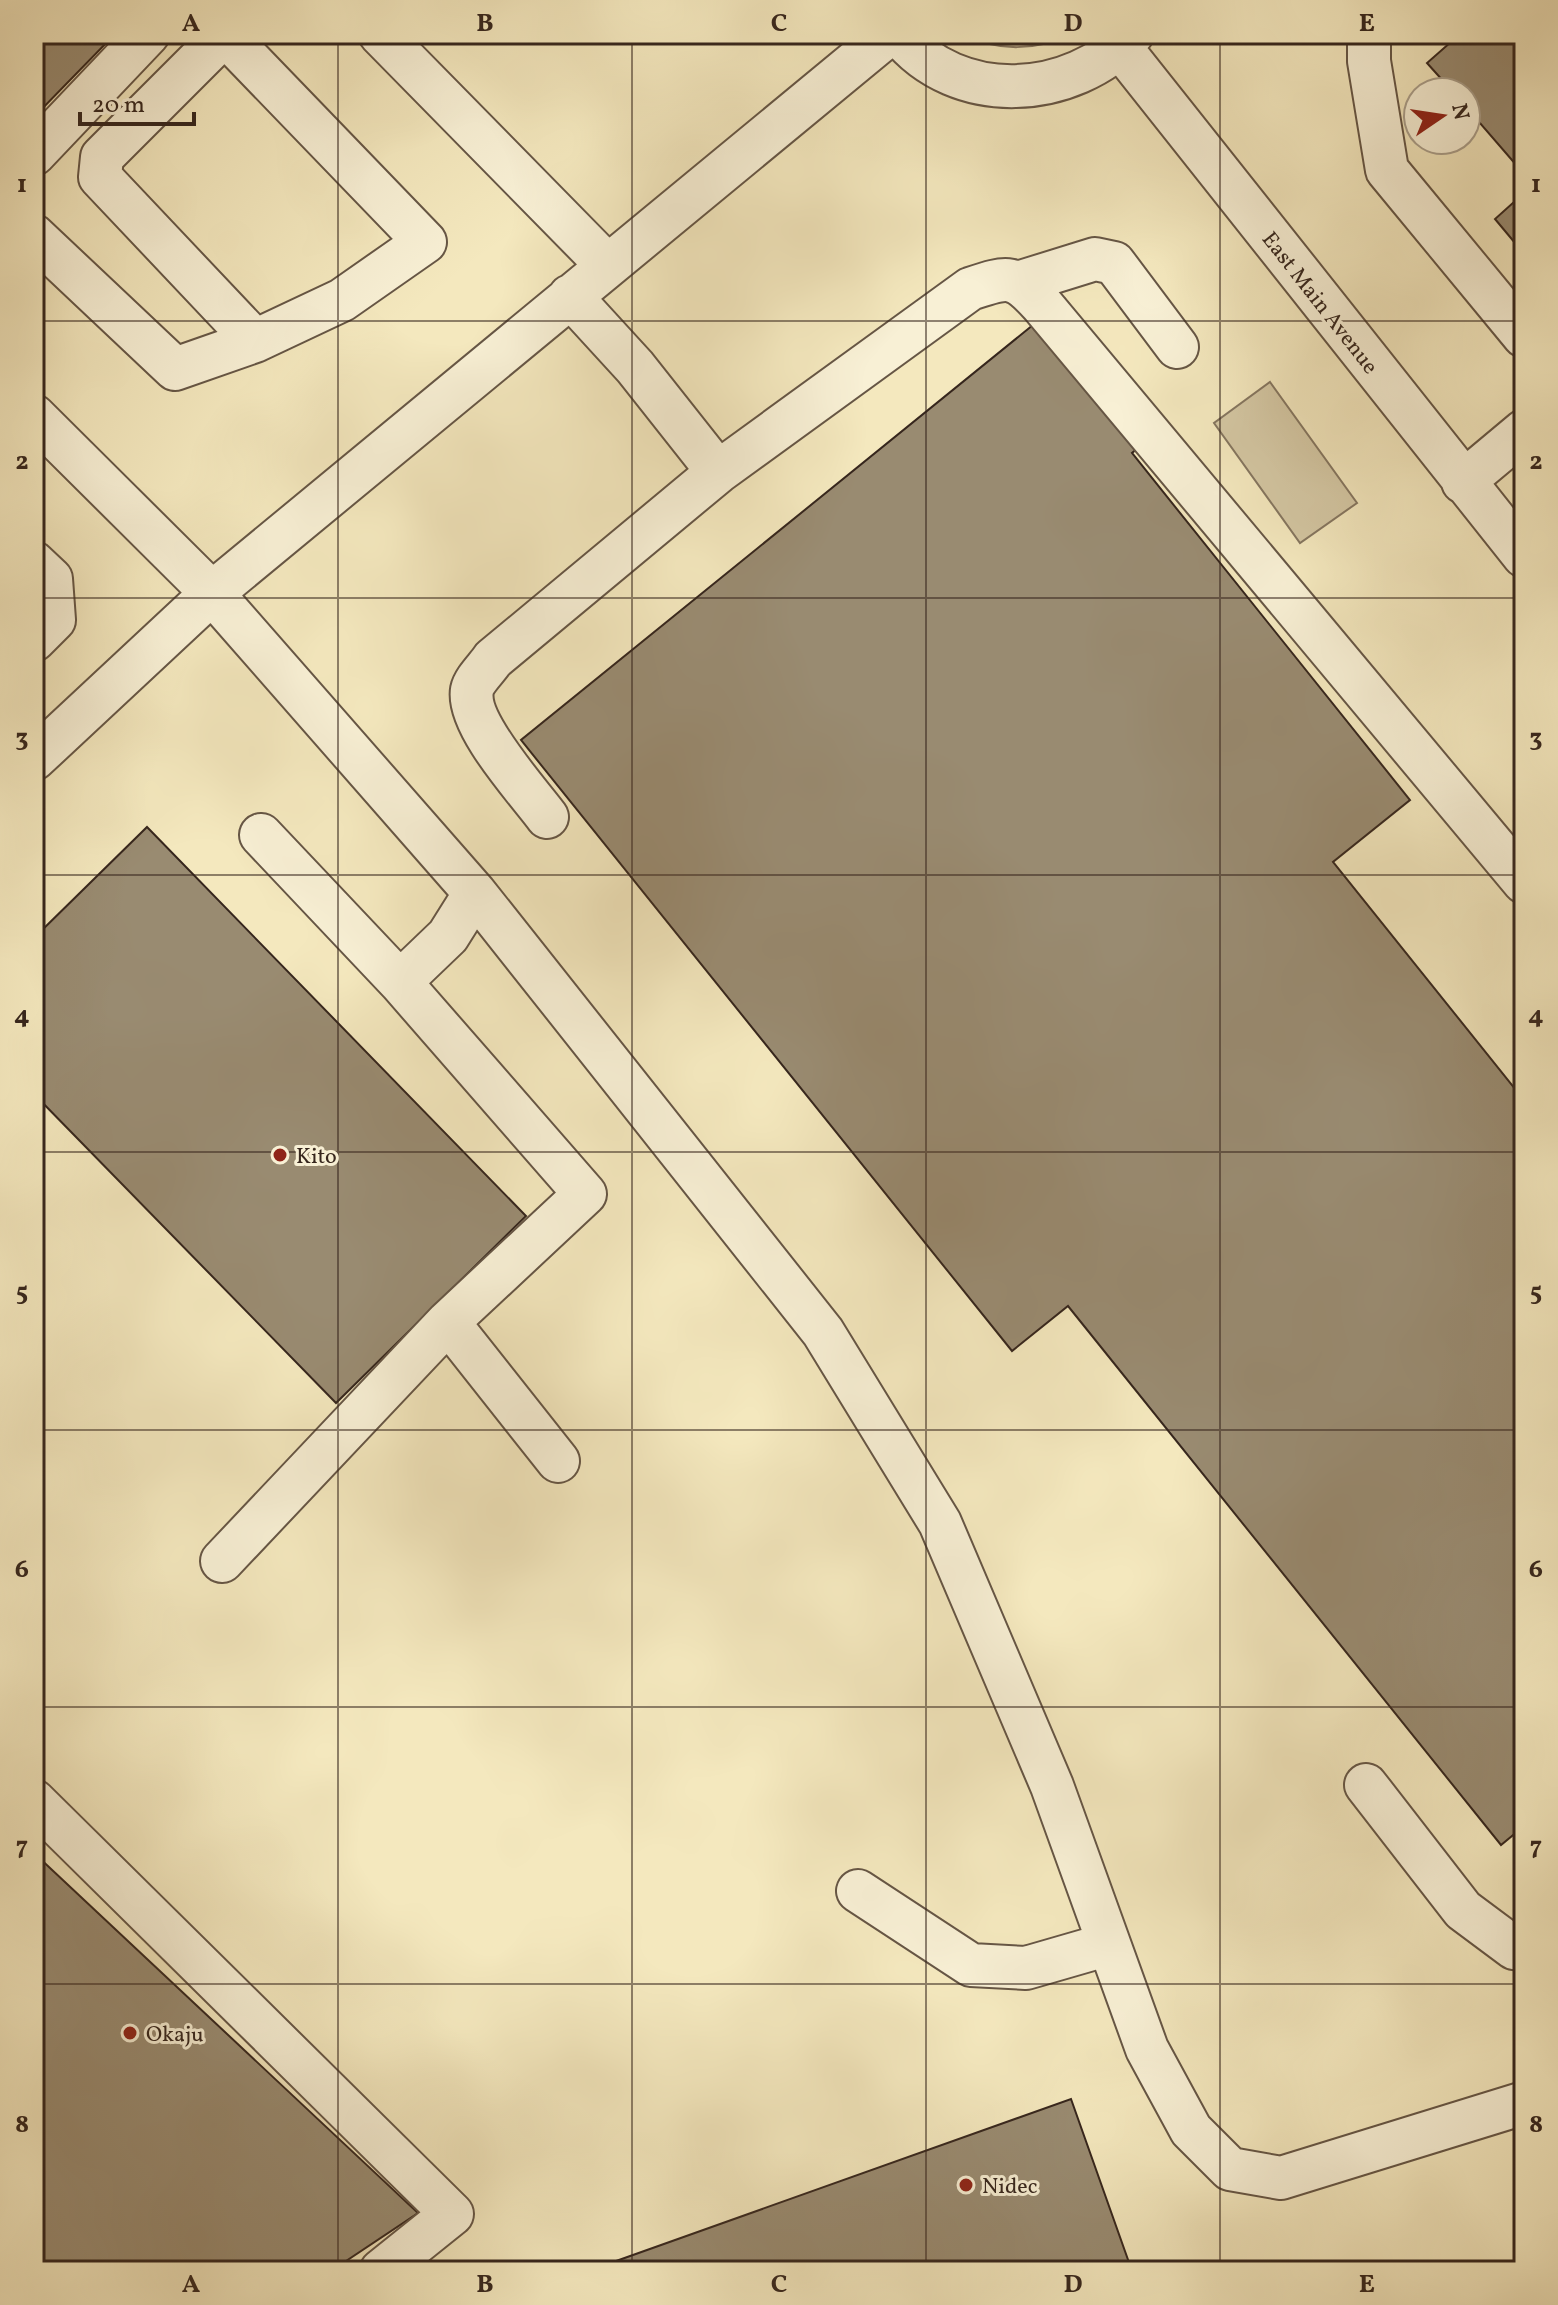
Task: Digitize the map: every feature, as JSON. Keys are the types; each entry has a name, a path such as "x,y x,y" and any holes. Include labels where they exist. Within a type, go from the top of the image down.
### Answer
{"street":[{"path":"34,154 148,34"},
{"path":"380,34 607,265"},
{"path":"34,759 212,593 889,34"},
{"path":"899,34 925,58 948,72 998,86 1051,83 1099,63 1126,41"},
{"path":"1369,34 1369,61 1387,170 1524,336"},
{"name":"East Main Avenue","path":"1126,41 1463,482 1524,556"},
{"path":"34,236 175,369 255,341 342,300 425,242 234,44 217,42 102,157 100,177 255,341"},
{"path":"547,817 488,737 473,708 472,689 493,659 718,472 970,289 1004,278 1021,282 1095,259 1114,263 1177,347"},
{"path":"1021,282 1524,882"},
{"path":"570,296 635,367 718,472"},
{"path":"34,416 212,593 475,893 823,1332 940,1523 1052,1786 1147,2049 1191,2130 1230,2169 1281,2178 1524,2103"},
{"path":"1463,482 1524,431"},
{"path":"34,563 51,579 54,620 34,640"},
{"path":"222,1561 448,1322 585,1194 400,982 261,835"},
{"path":"400,982 448,936 475,893"},
{"path":"448,1322 558,1461"},
{"path":"1366,1785 1463,1910 1514,1948 1524,1949"},
{"path":"34,1801 452,2214 381,2271"},
{"path":"858,1891 971,1965 1026,1968 1109,1944"}],"shaded area":[{"path":"964,34 1070,34 1044,44 1017,47 990,44"},
{"path":"1270,382 1357,503 1300,543 1214,423"}],"building":[{"path":"34,34 115,34 34,117"},
{"path":"1460,34 1524,34 1524,174 1482,125 1482,76 1439,76 1427,63"},
{"path":"1524,193 1524,245 1520,249 1495,219"},
{"path":"1065,299 1166,425 1132,453 1410,800 1333,862 1524,1100 1524,1826 1501,1845 1068,1306 1012,1351 521,740"},
{"name":"Kito","path":"147,827 526,1216 336,1403 34,1094 34,938"},
{"name":"Okaju","path":"34,1853 418,2213 331,2271 34,2271"},
{"name":"Nidec","path":"1071,2099 1132,2271 588,2271"}],"place":[{"name":"Kito","path":"280,1155"},
{"name":"Okaju","path":"130,2033"},
{"name":"Nidec","path":"966,2185"}]}
